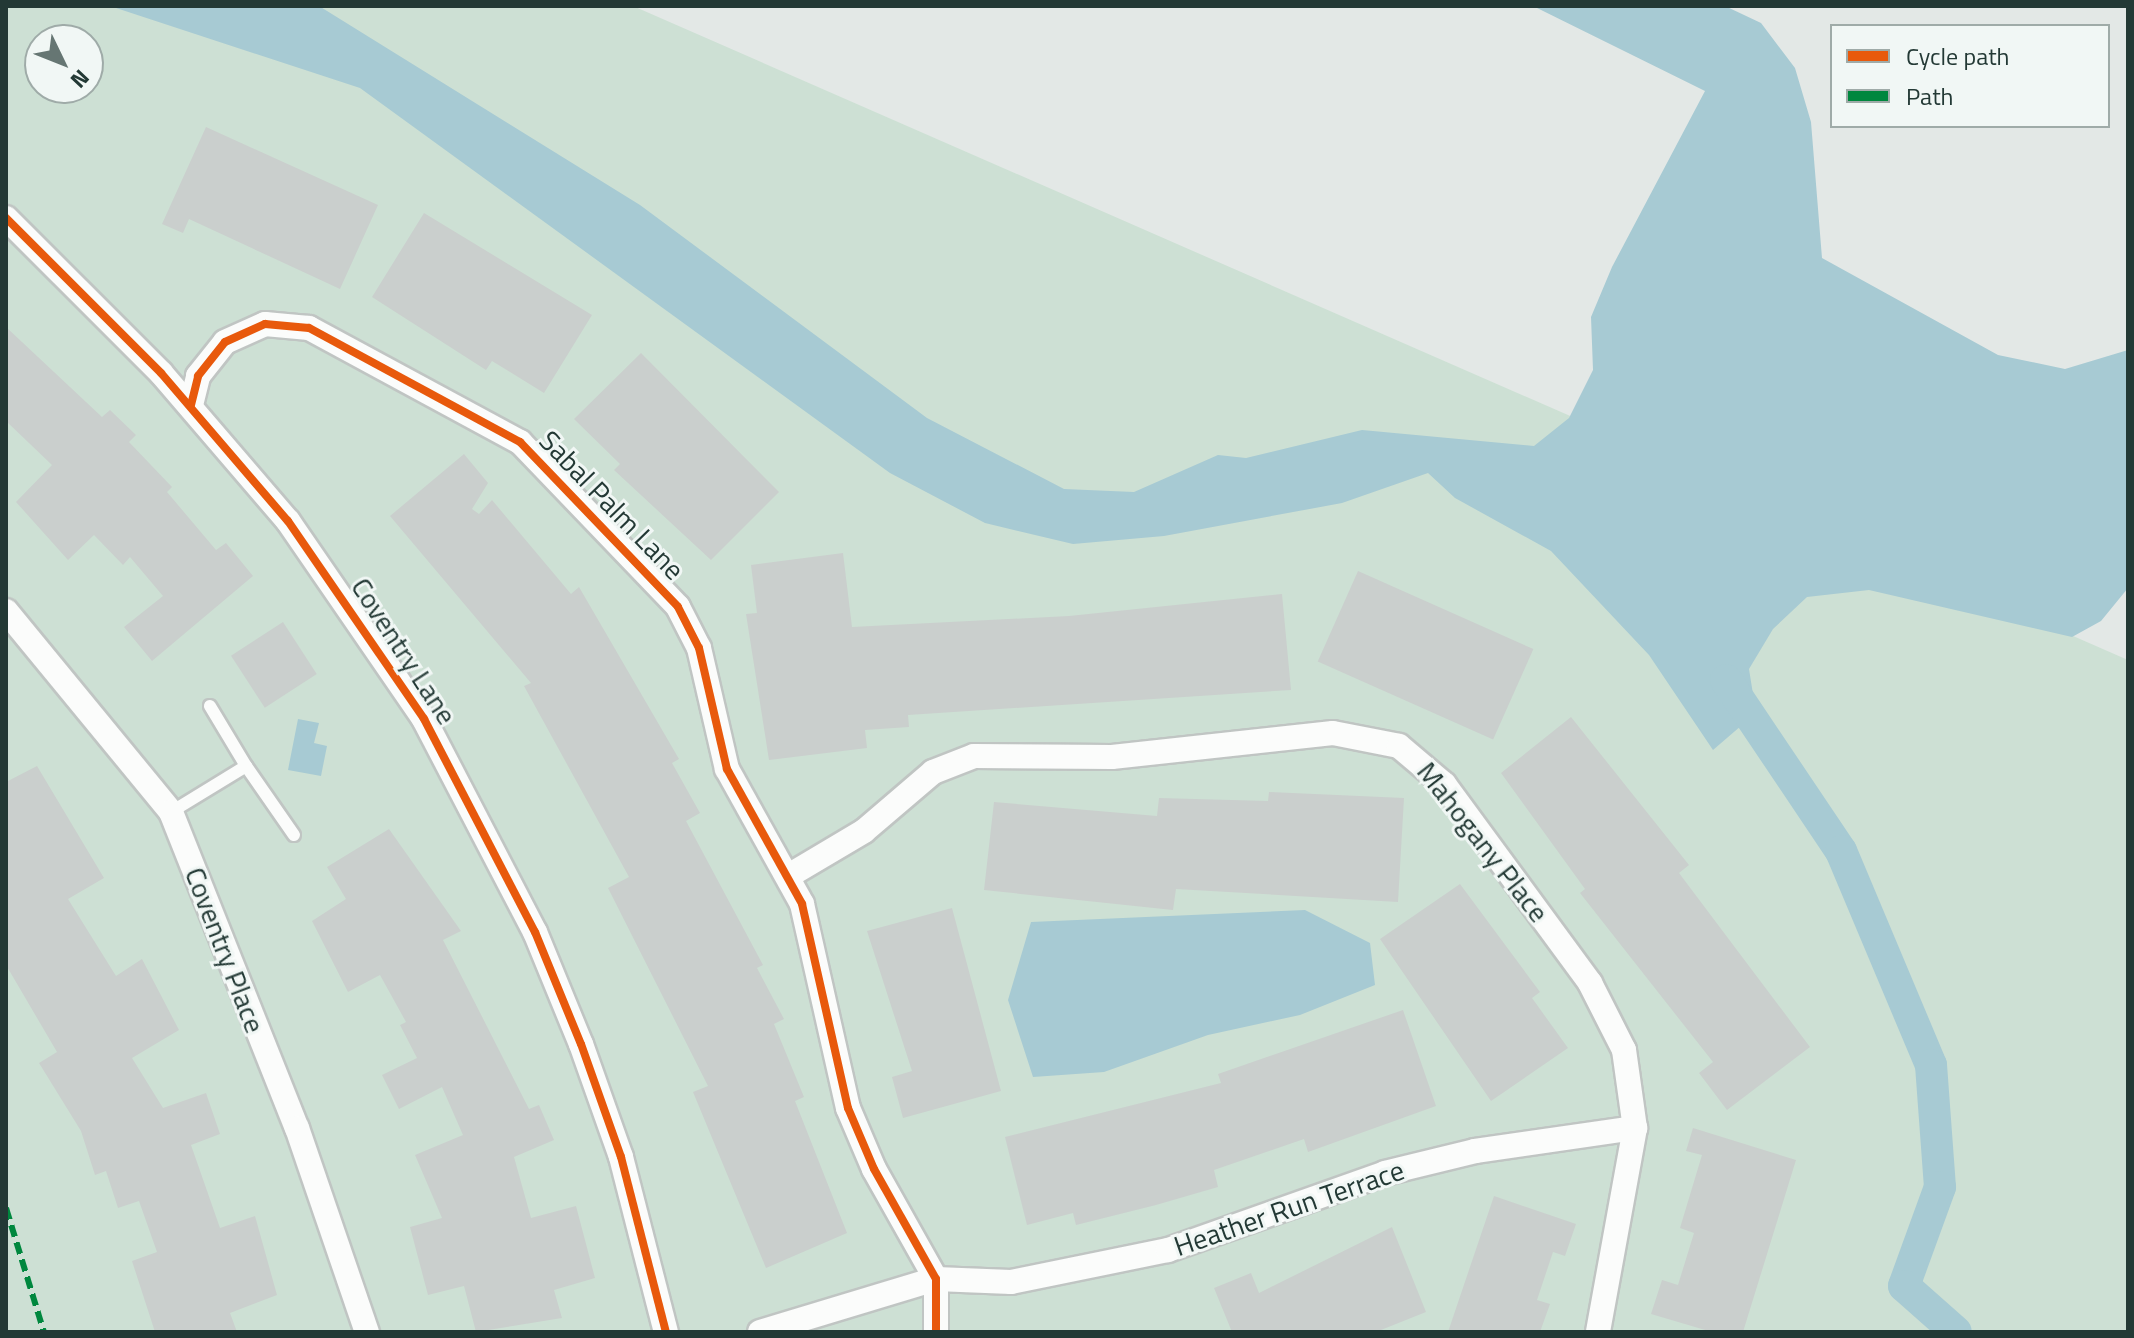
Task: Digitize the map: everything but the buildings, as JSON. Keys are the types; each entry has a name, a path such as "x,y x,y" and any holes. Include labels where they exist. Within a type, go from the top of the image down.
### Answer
{"street":[{"name":"Coventry Lane","path":"6,218 191,405 359,618 483,824 581,1044 621,1157 666,1332"},
{"name":"Sabal Palm Lane","path":"191,405 198,376 225,342 255,327 287,323 309,328 520,442 678,607 699,648 727,769 790,875 817,952 848,1108 874,1169 936,1279"},
{"name":"Coventry Place","path":"6,611 171,812 297,1128 367,1332"},
{"name":"Mahogany Place","path":"790,875 864,831 933,772 974,756 1112,757 1333,733 1378,737 1418,757 1444,784 1590,983 1624,1050 1635,1128 1598,1332"},
{"name":"Heather Run Terrace","path":"760,1332 936,1279 1011,1282 1168,1250 1385,1173 1475,1151 1635,1128"},
{"path":"936,1279 936,1332"}],"lane":[{"path":"210,706 246,766 294,835"},
{"path":"171,812 246,766"}],"green space":[{"path":"6,6 633,6 2128,660 2128,1332 6,1332"}],"water":[{"path":"110,6 319,6 640,205 927,418 1064,489 1134,492 1218,455 1246,458 1362,430 1534,446 1569,418 1593,370 1591,317 1612,267 1705,91 1533,6 1725,6 1761,23 1795,68 1811,122 1822,258 1998,355 2065,369 2128,350 2128,588 2101,621 2072,637 1869,590 1807,597 1773,629 1749,669 1756,713 1713,750 1649,655 1551,551 1455,498 1428,473 1342,503 1164,536 1073,544 985,523 890,473 360,88"},
{"path":"298,719 319,723 314,743 327,746 321,776 288,770"},
{"path":"1305,910 1370,943 1375,985 1300,1015 1208,1035 1104,1072 1033,1077 1008,1000 1031,922"}],"waterway":[{"path":"1726,680 1841,851 1931,1065 1940,1187 1904,1286 1956,1332"}],"marked path":[{"path":"6,1208 44,1332"}],"cycle path":[{"path":"6,218 161,373 288,521 424,719 535,932 581,1044 621,1157 666,1332"},
{"path":"191,405 198,376 225,342 265,324 309,328 520,442 678,607 699,648 727,769 802,904 848,1108 874,1169 936,1279 936,1332"}]}
